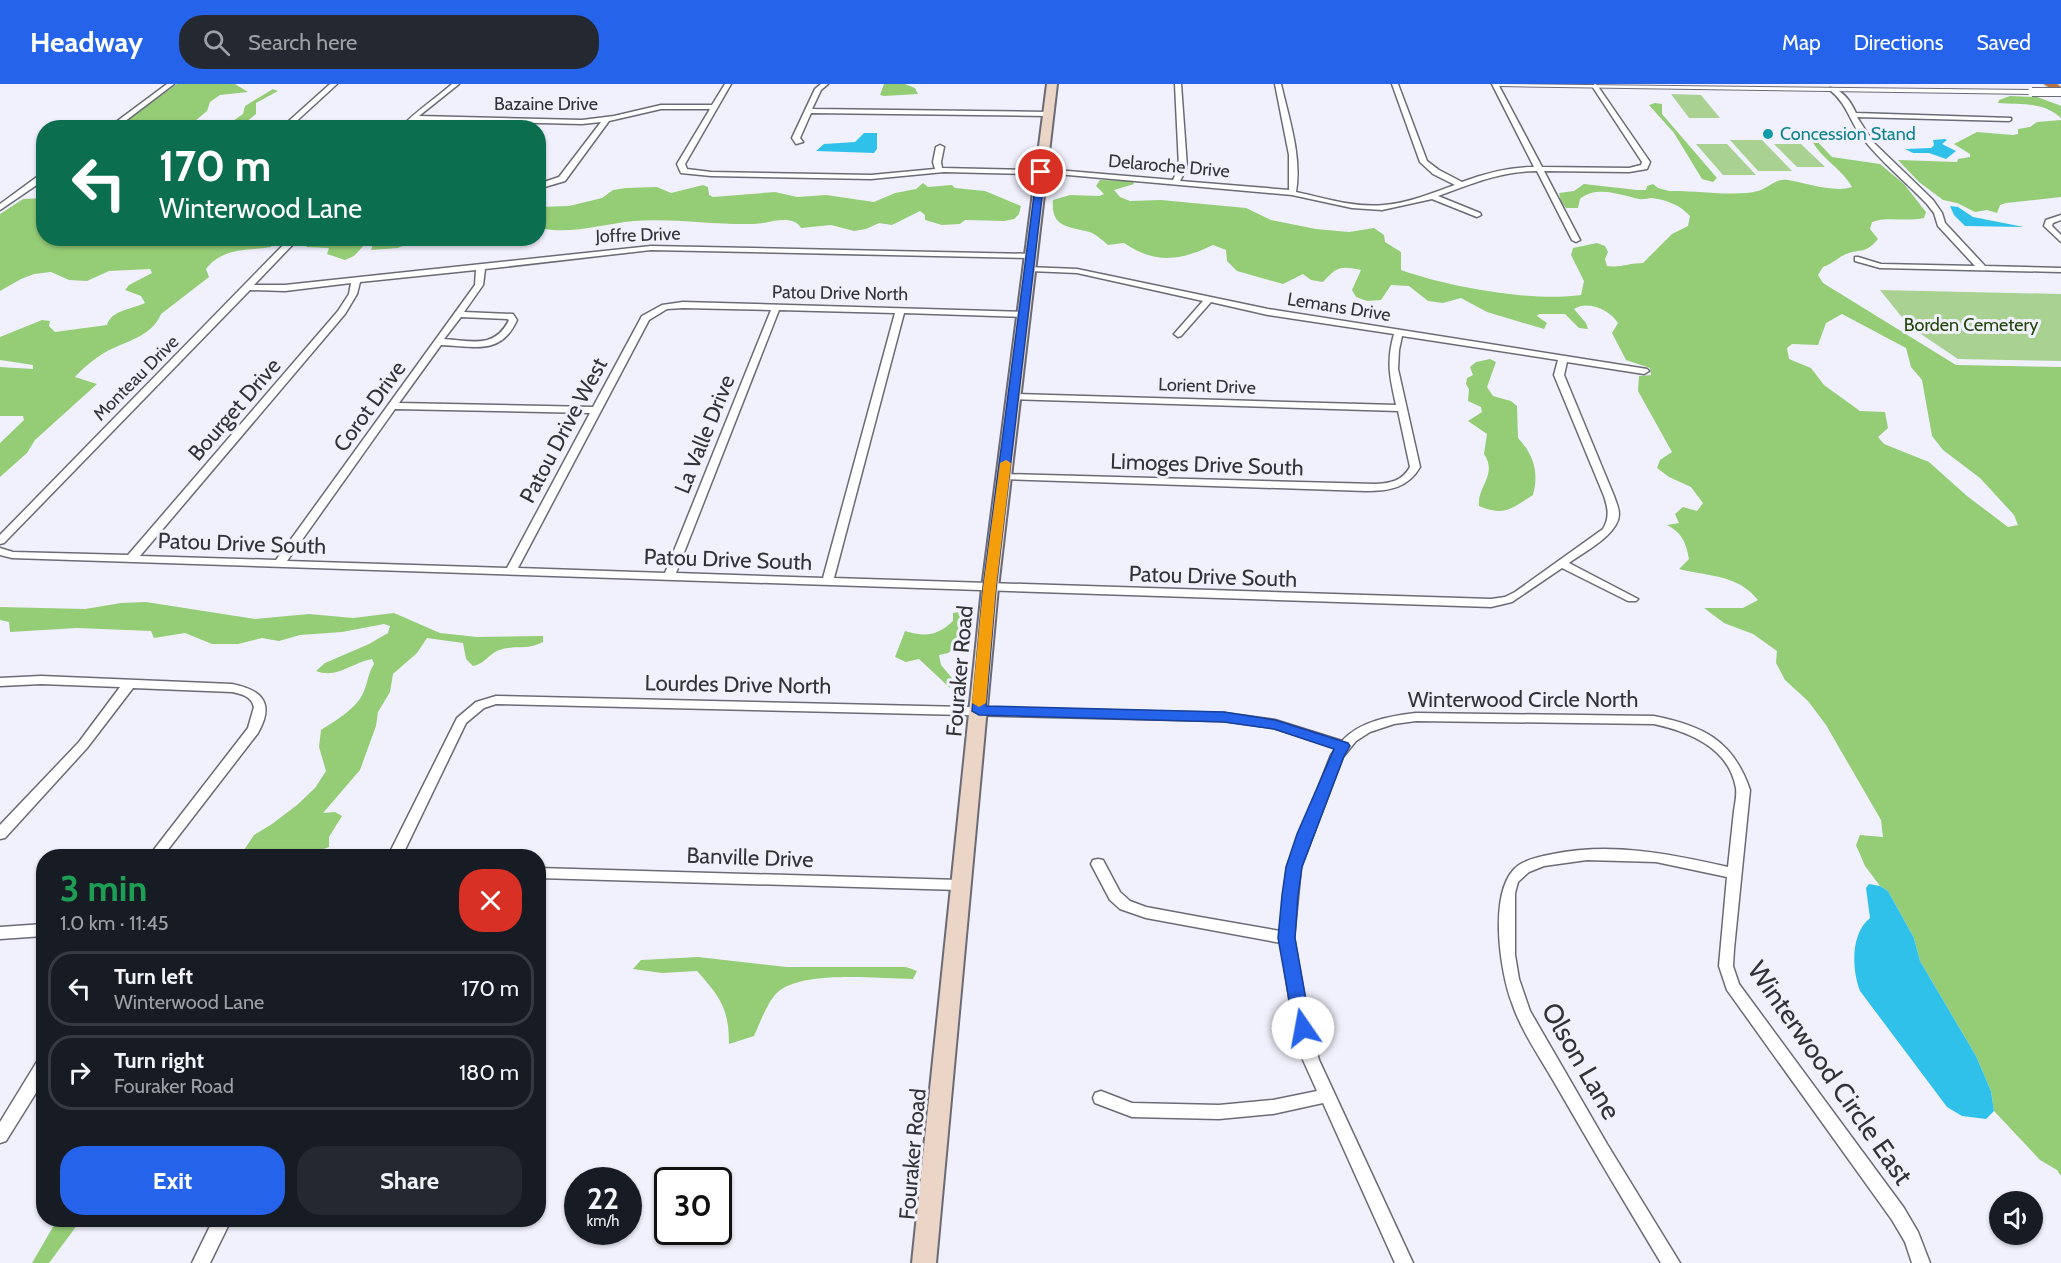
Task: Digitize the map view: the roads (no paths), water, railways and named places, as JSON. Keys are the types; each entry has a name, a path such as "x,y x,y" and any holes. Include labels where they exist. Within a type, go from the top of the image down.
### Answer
{"highway":[{"path":"2050,84 2061,92"}],"main road":[{"name":"Fouraker Road","path":"924,1263 990,588 1052,84"}],"street":[{"path":"122,120 171,84"},
{"path":"293,120 334,84"},
{"path":"413,118 456,84"},
{"path":"715,107 728,84"},
{"path":"799,142 796,138 808,111 818,89 825,84"},
{"path":"1176,182 1183,167 1178,84"},
{"path":"1278,84 1294,166 1295,184 1292,193"},
{"path":"1395,84 1424,162 1436,172 1462,184"},
{"path":"1576,240 1538,169 1497,84 2061,92"},
{"name":"Delaroche Drive","path":"715,107 681,164 684,171 711,174 871,177 939,170 1041,172 1292,193 1346,205 1372,208 1394,207 1503,171 1629,170 1644,167 1646,162 1595,86"},
{"path":"1832,89 1843,109 1853,115 1993,117 2009,120"},
{"name":"Bazaine Drive","path":"546,122 607,119 667,106 715,107"},
{"path":"808,111 1048,114"},
{"path":"1853,115 1862,132 1930,202 1938,213 1941,224 1982,268"},
{"name":"Bazaine Drive","path":"413,118 477,120"},
{"path":"546,185 562,179 607,119"},
{"path":"939,170 937,162 940,147"},
{"path":"0,208 36,182"},
{"path":"1432,196 1477,215"},
{"path":"2061,217 2053,220 2048,226 2061,240"},
{"name":"Monteau Drive","path":"0,541 287,246"},
{"name":"Joffre Drive","path":"248,287 285,288 651,248 1031,262"},
{"path":"1858,260 1880,266 2061,270"},
{"name":"Lemans Drive","path":"1031,262 1277,314 1644,371"},
{"name":"Corot Drive","path":"279,564 460,314 479,285 482,266"},
{"name":"Bourget Drive","path":"131,559 342,312 353,294 356,280"},
{"path":"1178,334 1209,299"},
{"name":"Patou Drive North","path":"656,310 683,305 1024,314"},
{"name":"La Valle Drive","path":"669,576 776,308"},
{"name":"Patou Drive West","path":"511,572 645,318 656,310"},
{"path":"828,582 900,311"},
{"path":"439,342 488,343 498,341 505,336 513,320 510,316 460,314"},
{"path":"1399,332 1392,369 1401,408"},
{"name":"Patou Drive South","path":"0,551 12,555 1491,603 1508,600 1563,564 1607,531 1614,522 1615,513 1559,375 1563,359"},
{"name":"Lorient Drive","path":"1013,397 1401,408"},
{"path":"394,406 595,410"},
{"name":"Limoges Drive South","path":"1004,477 1348,487 1388,486 1407,480 1415,467 1401,408"},
{"path":"1563,564 1632,599"},
{"path":"0,682 41,680 129,684 239,690 254,695 260,703 262,712 254,730 161,849"},
{"path":"0,834 83,745 129,684"},
{"name":"Lourdes Drive North","path":"398,849 460,721 480,705 496,700 1224,717 1275,724 1343,746"},
{"name":"Winterwood Circle North","path":"1343,746 1372,727 1416,717 1654,720 1689,729 1708,738"},
{"name":"Winterwood Circle East","path":"1708,738 1727,753 1738,772 1743,790 1726,966 1732,986 1902,1219 1921,1263"},
{"path":"1343,746 1337,755 1312,816 1294,867 1287,938 1299,1017 1311,1060 1325,1096 1404,1263"},
{"name":"Olson Lane","path":"1671,1263 1601,1149 1523,1013 1514,993 1505,945 1509,888 1521,870 1538,861 1556,856 1623,855 1669,858 1734,873"},
{"path":"1098,864 1115,896 1125,905 1287,938"},
{"name":"Banville Drive","path":"546,873 960,885"},
{"path":"0,933 36,931"},
{"path":"0,1136 36,1078"},
{"path":"1101,1098 1132,1110 1219,1112 1273,1107 1325,1096"},
{"path":"201,1263 219,1227"}],"water":[{"path":"864,133 877,133 877,149 874,153 816,151 824,144 855,142"},
{"path":"1933,140 1947,140 1942,144 1956,151 1946,159 1929,153 1913,153 1905,149 1931,148 1934,145"},
{"path":"1950,206 1958,207 1973,217 2024,227 1965,226 1954,215"},
{"path":"1869,884 1880,886 1888,891 1914,938 1920,961 1976,1056 1991,1091 1994,1111 1986,1119 1962,1116 1947,1107 1860,991 1855,973 1854,953 1859,933 1870,918 1866,888"}],"place":[{"name":"Concession Stand","path":"1768,134"}],"park label":[{"name":"Borden Cemetery","path":"1971,325"}]}
